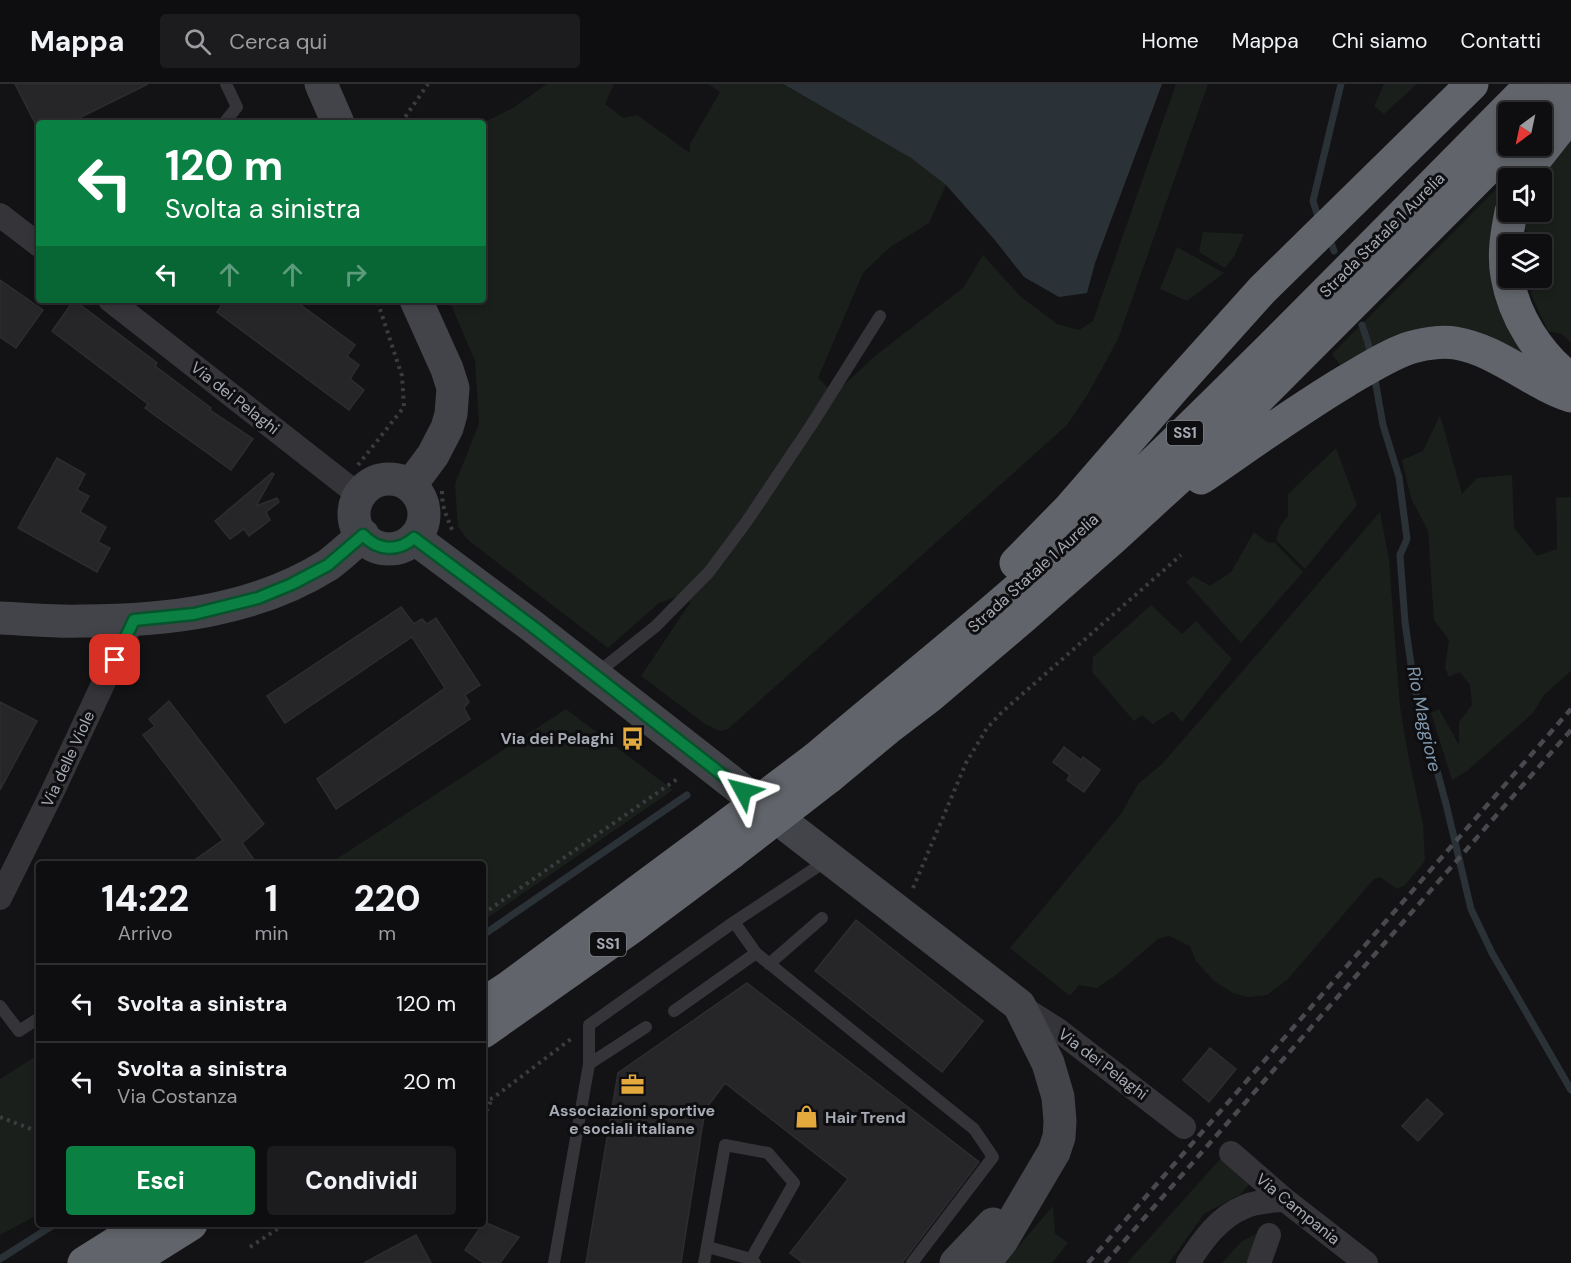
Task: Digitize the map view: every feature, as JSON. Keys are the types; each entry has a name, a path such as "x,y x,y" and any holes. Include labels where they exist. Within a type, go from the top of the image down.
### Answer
{"highway":[{"path":"938,657 976,604 1069,509 1262,291 1472,84"},
{"name":"Strada Statale 1 Aurelia","path":"822,768 884,700 938,657 1077,536 1211,408 1532,84"},
{"path":"1552,104 1571,85"},
{"path":"1530,168 1571,114"},
{"name":"Strada Statale 1 Aurelia","path":"486,1002 722,844 822,768 887,729 929,697 1113,538 1183,474 1500,156"},
{"path":"1509,222 1506,240 1506,275 1520,318 1533,341 1571,380"},
{"path":"1113,538 1320,397 1407,348 1454,343 1474,348 1571,396"},
{"name":"Strada Statale 1 Aurelia","path":"486,1030 622,934 722,844"},
{"path":"84,1263 141,1227"},
{"path":"129,1263 186,1227"}],"street":[{"path":"321,84 337,120"},
{"path":"0,215 36,243"},
{"name":"Via dei Pelaghi","path":"116,303 352,489"},
{"path":"410,486 443,437 451,414 453,399 453,388 447,369 417,303"},
{"path":"383,480 397,480 410,486 417,491 420,497 424,514 420,531 404,546 398,548 385,548 372,544 359,530 355,516 357,502 352,489 383,480"},
{"path":"0,618 80,621 134,620 194,614 258,598 292,584 328,565 363,535"},
{"path":"414,538 743,791"},
{"name":"Via delle Viole","path":"0,898 134,620"},
{"name":"Via dei Pelaghi","path":"790,828 1019,1005 1058,1030 1184,1126"},
{"name":"Via dei Pelaghi","path":"984,1263 1002,1240 1034,1187 1054,1152 1059,1137 1060,1110 1048,1063 1019,1005"},
{"name":"Via Campania","path":"1231,1153 1285,1200 1366,1263"},
{"name":"Via dei Pelaghi","path":"956,1263 989,1227 1034,1187"},
{"path":"1188,1263 1209,1233 1223,1220 1244,1207 1285,1200"},
{"path":"1259,1263 1269,1235"}],"lane":[{"path":"226,84 237,107 226,120"},
{"path":"595,675 656,626 709,572 747,521 812,424 880,316"},
{"path":"554,1263 590,1064 589,1026 734,922 830,859"},
{"path":"769,964 822,918"},
{"path":"734,922 756,953 974,1129 993,1157 912,1263"},
{"path":"674,1011 756,953"},
{"path":"0,1006 19,1031 36,1020"},
{"path":"590,1064 645,1026"},
{"path":"704,1263 725,1145 768,1153 794,1183 753,1261 708,1247"}],"path":[{"path":"403,120 428,84"},
{"path":"352,489 404,407 402,376 378,303"},
{"path":"903,914 966,763 987,728 1002,712 1181,555"},
{"path":"486,912 702,760"},
{"path":"486,1100 492,1098 589,1026"},
{"path":"486,1111 492,1098"},
{"path":"0,1117 36,1131"},
{"path":"250,1247 280,1227"}],"shaded area":[{"path":"547,84 614,84 605,104 623,118 637,115 690,153 690,144 720,92 708,84 782,84 911,158 946,185 929,223 889,248 863,273 818,378 834,394 875,356 964,287 983,255 1020,296 1057,324 1079,330 1093,321 1176,84 1208,84 1118,339 1088,394 1067,425 728,729 720,731 705,724 641,676 690,603 689,598 681,595 659,603 608,648 468,540 458,527 455,484 479,424 475,361 450,303 486,303 486,121 513,108"},
{"path":"783,84 1162,84 1095,263 1087,293 1059,297 1024,277 946,185 911,158"},
{"path":"1384,84 1417,84 1384,114 1374,106"},
{"path":"1571,133 1571,343 1562,334 1548,331 1531,294 1531,288 1552,288 1552,234 1528,234 1522,222 1552,222 1552,168 1548,168"},
{"path":"1498,187 1498,211 1493,224 1498,243 1498,288 1510,288 1529,361 1421,329 1399,333 1341,366 1332,354"},
{"path":"1203,232 1244,234 1235,255 1225,268 1199,252"},
{"path":"1177,247 1224,273 1187,301 1160,289"},
{"path":"1440,415 1462,494 1477,478 1512,475 1514,528 1537,556 1557,549 1556,498 1571,497 1571,671 1544,695 1533,713 1467,771 1452,780 1431,713 1439,709 1459,745 1459,722 1472,705 1470,685 1460,672 1449,677 1445,668 1449,640 1434,620 1428,531 1411,498 1402,460 1423,451"},
{"path":"1336,448 1357,505 1305,569 1276,540 1280,526 1288,516 1288,494"},
{"path":"1380,512 1389,559 1400,707 1423,825 1425,861 1405,885 1397,889 1380,877 1373,880 1288,979 1267,995 1248,997 1233,993 1214,981 1196,961 1190,946 1169,936 1158,939 1097,988 1079,985 1070,996 1010,948 1121,814 1138,784 1163,763"},
{"path":"1254,532 1267,542 1275,543 1303,572 1241,643 1186,582 1193,576 1210,586 1231,572"},
{"path":"1151,605 1182,634 1196,621 1232,659 1182,722 1173,711 1153,724 1142,715 1134,721 1092,672 1093,657"},
{"path":"566,709 673,790 486,919 486,861 334,861"},
{"path":"36,1056 36,1216 0,1235 0,1079"},
{"path":"1221,1158 1250,1183 1241,1194 1204,1214 1169,1263 1127,1263"},
{"path":"1053,1206 1055,1233 1068,1243 1052,1263 1004,1263"},
{"path":"1261,1231 1250,1263 1222,1263 1241,1242"}],"building":[{"path":"15,84 148,84 75,120 36,120 35,123"},
{"path":"0,280 43,310 16,348 0,337"},
{"path":"72,303 78,303 157,363 155,366 211,408 210,410 253,439 231,470 145,408 148,404 52,331"},
{"path":"223,303 298,303 355,345 347,356 359,365 350,379 364,390 349,410 217,312"},
{"path":"57,458 85,474 77,490 89,496 80,512 106,527 98,542 110,548 97,572 18,528"},
{"path":"272,473 274,474 256,506 277,498 279,502 266,512 270,520 249,536 244,529 230,539 215,521"},
{"path":"401,607 414,624 422,619 427,624 436,618 480,685 465,695 469,702 464,708 470,719 336,809 317,779 445,688 412,637 285,723 267,696"},
{"path":"169,701 264,824 242,843 255,861 193,861 223,840 143,735 155,726 149,719"},
{"path":"0,702 37,721 0,790"},
{"path":"1064,747 1081,760 1083,757 1100,770 1084,792 1067,780 1070,775 1053,762"},
{"path":"856,920 983,1021 942,1072 815,971"},
{"path":"747,983 979,1162 902,1263 803,1263 790,1253 848,1179 725,1083 705,1110 681,1263 586,1263 618,1073"},
{"path":"1210,1048 1236,1069 1209,1102 1183,1080"},
{"path":"1427,1099 1443,1114 1418,1141 1402,1126"},
{"path":"486,1223 519,1237 500,1263 484,1263 465,1250 481,1227 486,1227"},
{"path":"416,1235 431,1263 364,1263"}],"waterway":[{"name":"Rio Maggiore","path":"1317,214 1313,201 1341,84"},
{"name":"Rio Maggiore","path":"1331,242 1334,251"},
{"name":"Rio Maggiore","path":"1362,325 1371,357"},
{"name":"Rio Maggiore","path":"1374,374 1383,425 1399,477 1407,539 1400,555 1405,622 1414,686 1471,909 1492,953 1571,1090"},
{"path":"486,933 687,795"},
{"path":"0,1259 50,1227"}],"railway":[{"path":"1088,1263 1571,709"},
{"path":"1105,1263 1571,730"}],"place":[{"name":"Via dei Pelaghi","path":"632,738"},
{"name":"Associazioni sportive e sociali italiane","path":"632,1085"},
{"name":"Hair Trend","path":"807,1117"}],"route":[{"path":"115,660 134,620 194,614 258,598 292,584 328,565 363,535 372,544 391,549 404,546 414,538 532,626 743,791"}]}
